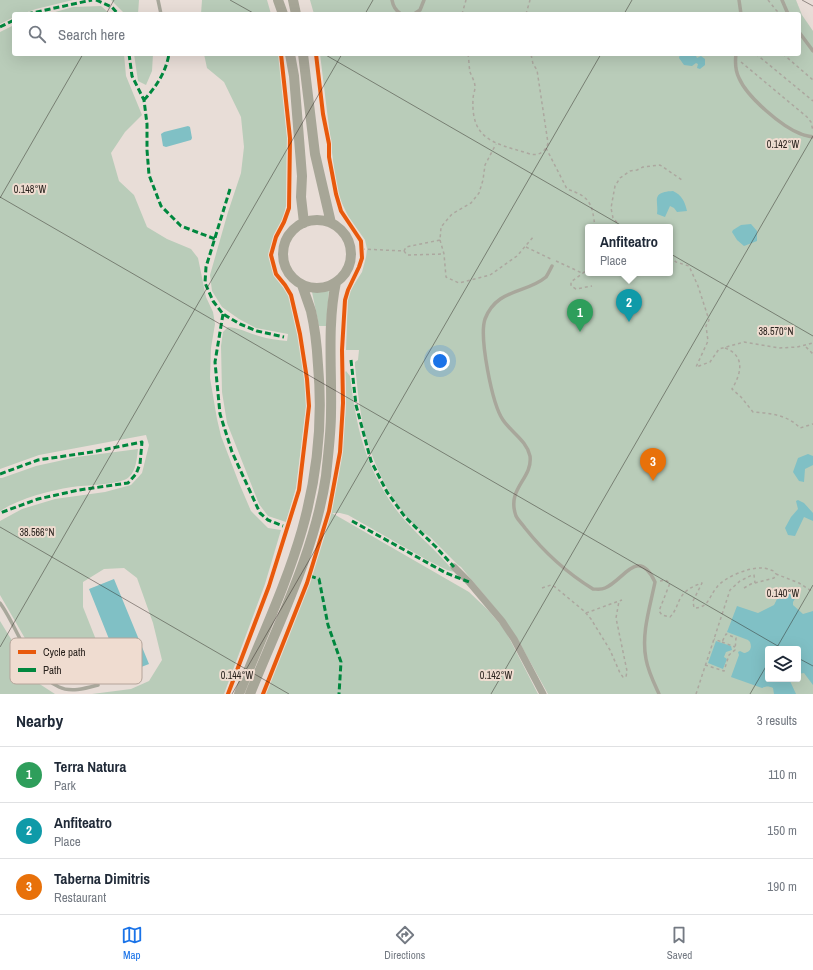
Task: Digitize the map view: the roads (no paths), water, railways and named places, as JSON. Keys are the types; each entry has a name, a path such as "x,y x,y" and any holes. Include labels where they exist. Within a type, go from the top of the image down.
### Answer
{"main road":[{"path":"278,0 282,12"},
{"path":"293,0 296,12"},
{"path":"290,56 294,76 302,176 301,197 304,223"},
{"path":"303,56 315,154 330,223"},
{"path":"322,221 330,223 343,233 350,247 350,264 346,272 336,282 325,287 316,288 302,285 290,275 285,266 283,256 284,245 296,228 304,223 322,221"},
{"path":"250,694 304,559 313,530 324,484 331,414 330,330 333,295 336,282"},
{"path":"239,694 294,556 302,530 318,446 320,390 315,332 311,312 302,285"}],"street":[{"path":"454,567 470,582 502,621 514,639 543,694"}],"lane":[{"path":"158,0 161,12"},
{"path":"392,0 393,6 398,12"},
{"path":"418,12 423,5 424,0"},
{"path":"739,0 741,12"},
{"path":"782,0 787,12"},
{"path":"801,35 813,50"},
{"path":"736,56 735,64 739,78 745,89 757,103 787,128 802,135 813,137"},
{"path":"552,266 547,276 539,282 497,301 486,319 484,330 489,376 495,403 503,420 523,442 530,455 526,474 516,490 514,499 517,517 531,535 566,571 593,589 605,588 631,568 639,566 648,570 655,582 647,621 644,647 650,673 659,694"},
{"path":"0,603 6,611 20,638"},
{"path":"54,684 60,688 71,690 98,685"}],"water":[{"path":"680,56 696,56 697,58 701,56 705,59 705,65 700,69 697,68 698,64 696,63 692,66 684,65 679,58"},
{"path":"188,126 190,127 191,140 166,147 163,146 161,134"},
{"path":"673,191 683,199 687,211 677,212 670,206 665,217 657,214 658,195"},
{"path":"751,224 757,231 757,241 744,246 737,240 732,232 741,225"},
{"path":"808,454 813,456 813,465 805,469 804,482 799,481 793,472 798,458"},
{"path":"798,500 804,503 813,513 813,521 804,517 795,536 788,535 785,528 791,517 798,509 796,501"},
{"path":"114,579 138,638 109,638 89,589"},
{"path":"791,592 796,597 793,605 803,614 813,611 813,685 804,673 801,674 801,646 765,646 765,682 790,682 796,694 774,694 772,687 768,686 762,688 731,677 739,655 738,652 740,651 744,653 750,650 751,647 748,640 727,632 737,606 758,613 774,605 779,595"},
{"path":"716,641 731,646 732,650 726,652 724,657 727,659 723,669 708,663"},
{"path":"142,647 149,664 142,667"}],"place":[{"name":"Anfiteatro","path":"629,322"},
{"name":"Terra Natura","path":"580,332"},
{"name":"Taberna Dimitris","path":"653,481"}]}
